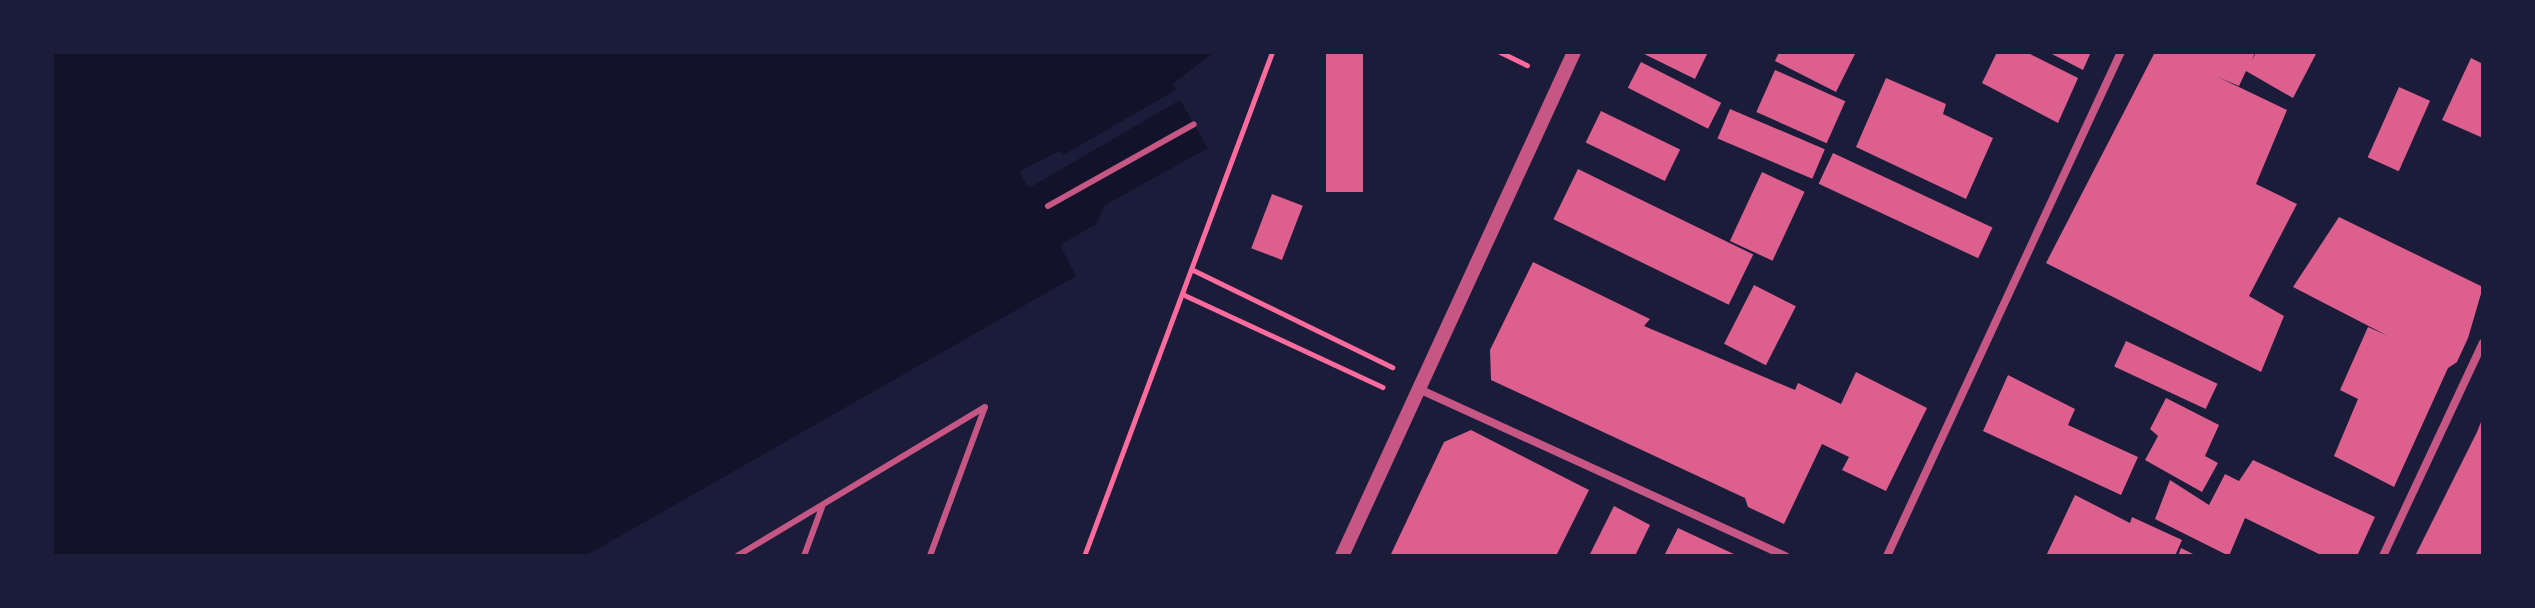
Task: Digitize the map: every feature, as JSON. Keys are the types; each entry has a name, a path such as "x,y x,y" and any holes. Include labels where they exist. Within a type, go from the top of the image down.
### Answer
{"street":[{"path":"1342,556 1574,52"},
{"path":"1887,556 2121,52"},
{"path":"2383,556 2483,343"},
{"path":"1421,390 1786,556"}],"lane":[{"path":"1048,206 1194,124"},
{"path":"737,556 985,407 930,556"},
{"path":"804,556 823,505"}],"path":[{"path":"1084,556 1272,52"},
{"path":"1500,52 1527,65"},
{"path":"1191,269 1392,367"},
{"path":"1182,294 1382,387"}],"shaded area":[{"path":"52,52 1214,52 1173,84 1176,90 1063,155 1059,151 1019,172 1029,188 1180,100 1208,148 1105,205 1096,224 1060,245 1076,276 585,556 52,556"}],"building":[{"path":"1326,52 1363,52 1363,192 1326,192"},
{"path":"1640,52 1708,52 1695,79"},
{"path":"1779,52 1856,52 1836,92 1775,61"},
{"path":"1997,52 2026,52 2078,78 2058,123 1982,83"},
{"path":"2048,52 2091,52 2083,70"},
{"path":"2155,52 2255,52 2252,61 2256,52 2317,52 2293,98 2246,71 2239,86 2218,77 2287,110 2256,184 2297,204 2249,296 2284,316 2261,372 2046,263"},
{"path":"2471,58 2483,64 2483,138 2442,120"},
{"path":"1641,62 1721,103 1708,129 1628,88"},
{"path":"1775,70 1845,101 1827,143 1756,112"},
{"path":"1886,78 1946,104 1943,114 1993,138 1966,199 1856,147"},
{"path":"2399,87 2430,101 2399,171 2368,157"},
{"path":"1730,109 1825,149 1812,179 1717,138"},
{"path":"1601,111 1680,150 1665,181 1586,142"},
{"path":"1833,153 1993,227 1978,258 1819,184"},
{"path":"1578,169 1753,254 1729,305 1553,219"},
{"path":"1762,172 1805,192 1772,261 1730,241"},
{"path":"1272,194 1303,206 1282,260 1251,248"},
{"path":"2339,217 2483,287 2468,338 2457,362 2448,368 2394,487 2334,456 2358,399 2340,390 2368,327 2388,336 2293,287"},
{"path":"1533,262 1650,319 1644,326 1795,390 1798,383 1841,404 1856,372 1927,408 1886,491 1842,470 1849,457 1822,444 1784,524 1748,507 1745,498 1491,380 1490,350"},
{"path":"1754,285 1796,306 1766,365 1724,344"},
{"path":"2126,341 2218,384 2206,409 2114,366"},
{"path":"2008,375 2075,409 2068,425 2138,457 2121,495 1983,431"},
{"path":"2166,398 2219,425 2205,456 2218,463 2202,492 2145,460 2158,436 2150,429"},
{"path":"2483,417 2483,556 2415,556 2477,432"},
{"path":"1471,430 1589,490 1556,556 1391,554 1444,442"},
{"path":"2253,460 2375,517 2357,556 2323,556 2245,518 2229,556 2155,519 2170,480 2209,505 2225,474 2239,481"},
{"path":"2075,495 2130,523 2132,517 2182,540 2175,556 2046,556"},
{"path":"1614,506 1650,525 1635,556 1589,556"},
{"path":"1678,528 1738,556 1664,556"},
{"path":"2181,548 2197,556 2178,556"}]}
